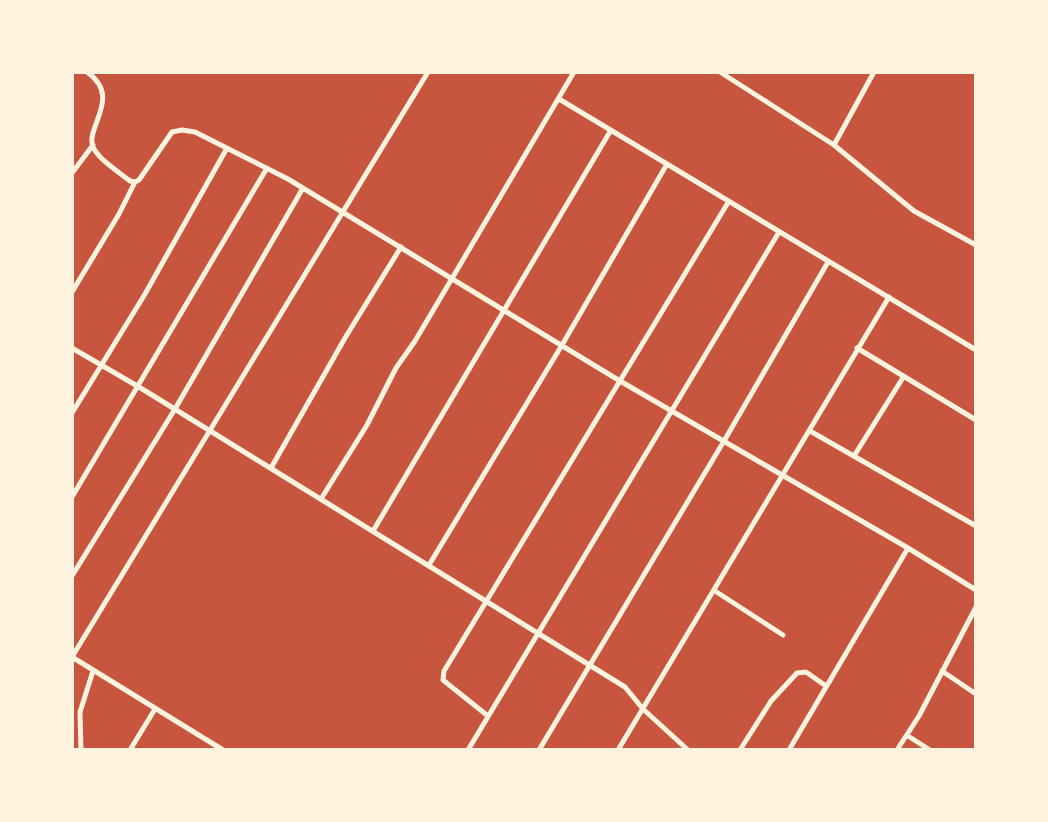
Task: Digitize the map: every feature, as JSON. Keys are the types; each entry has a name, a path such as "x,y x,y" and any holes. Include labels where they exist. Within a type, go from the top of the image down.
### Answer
{"street":[{"path":"87,72 96,75 103,105 92,136 93,145 100,155 135,182"},
{"path":"223,750 72,657 428,72"},
{"path":"321,499 367,425 391,377 415,341 451,276 574,72"},
{"path":"720,72 834,145 914,211 976,245"},
{"path":"834,145 874,72"},
{"path":"559,99 976,350"},
{"path":"72,292 119,214 135,182 143,175 169,135 177,130 195,132 268,168 303,188 451,276 620,381 908,548 976,590"},
{"path":"373,531 506,311 611,130"},
{"path":"72,173 93,145"},
{"path":"72,414 145,294 227,148"},
{"path":"428,565 562,345 667,164"},
{"path":"72,497 268,168"},
{"path":"72,576 175,409 303,188"},
{"path":"488,716 450,688 442,677 444,671 729,201"},
{"path":"468,750 779,232"},
{"path":"271,468 345,338 401,247"},
{"path":"539,750 724,441 828,262"},
{"path":"618,750 889,297"},
{"path":"72,348 139,387 591,664 625,687 643,709 688,750"},
{"path":"857,348 976,420"},
{"path":"854,456 904,376"},
{"path":"810,431 976,526"},
{"path":"789,750 908,548"},
{"path":"714,591 783,635"},
{"path":"897,750 908,736 976,607"},
{"path":"81,750 80,712 93,671"},
{"path":"942,671 976,694"},
{"path":"740,750 771,701 797,673 806,672 826,686"},
{"path":"130,750 155,709"},
{"path":"908,736 930,750"}]}
